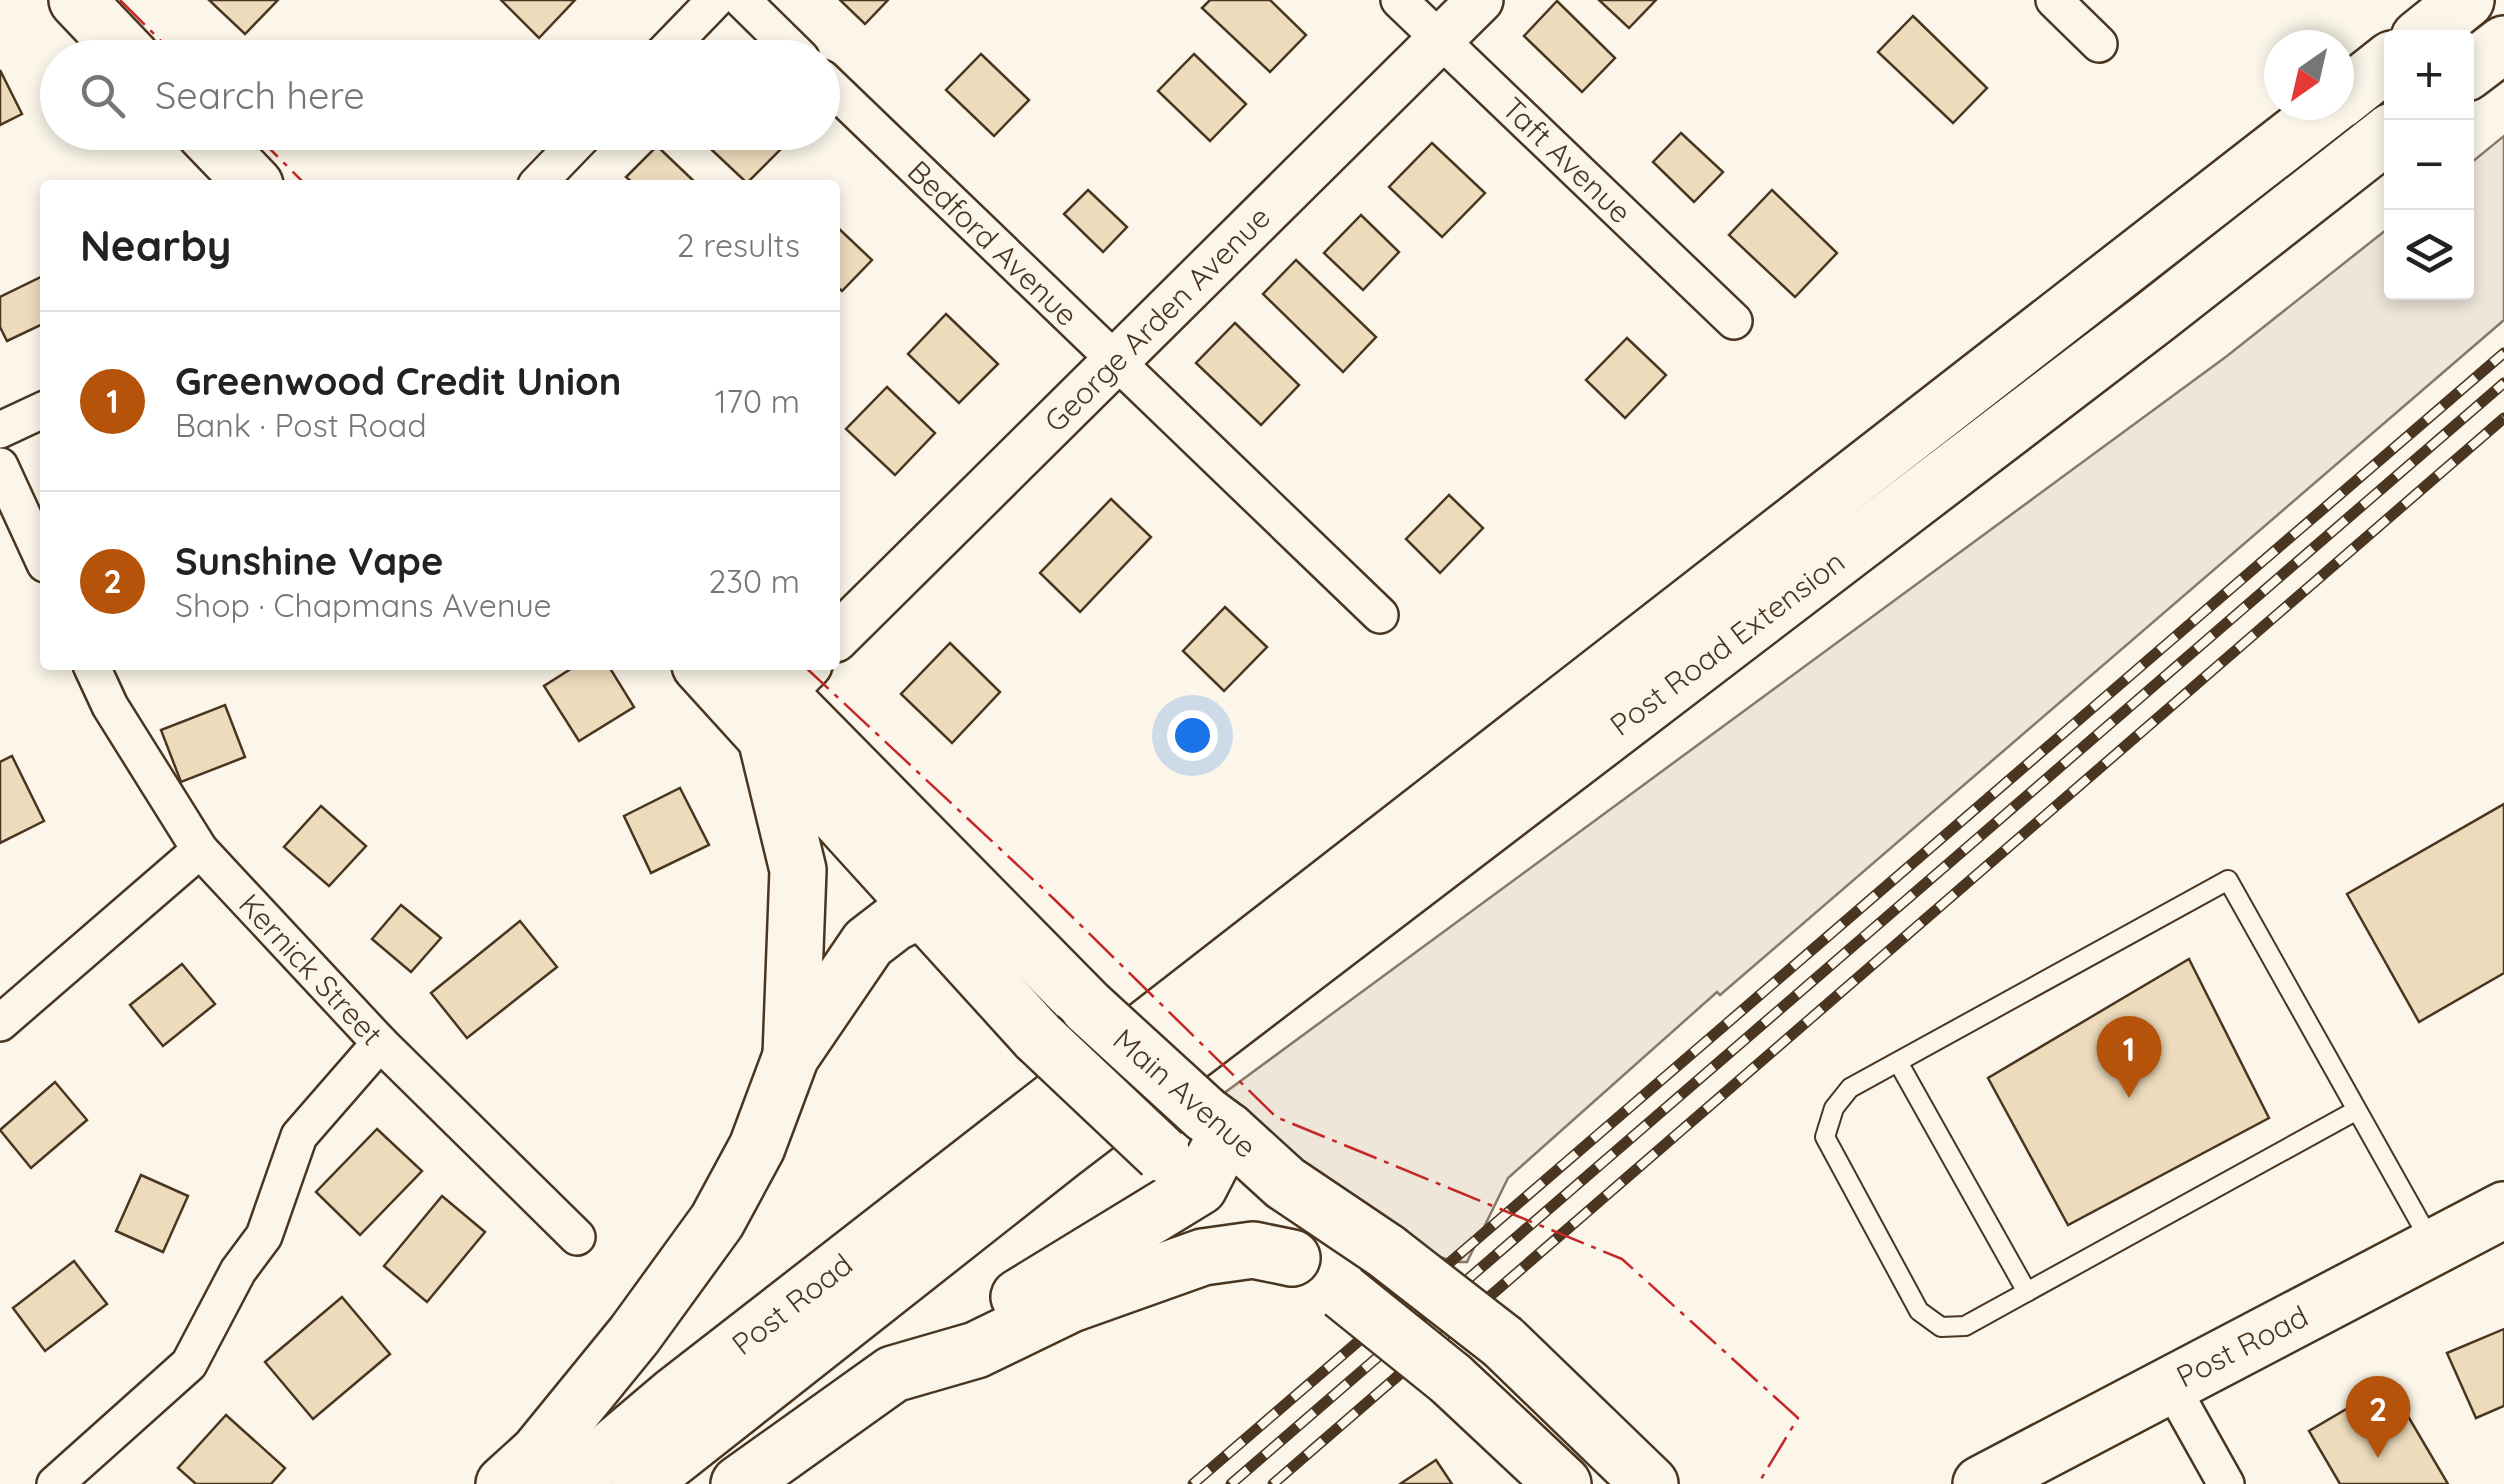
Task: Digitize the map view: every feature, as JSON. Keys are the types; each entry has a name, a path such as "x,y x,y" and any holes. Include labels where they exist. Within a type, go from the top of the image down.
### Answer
{"main road":[{"path":"76,0 115,40"},
{"path":"2429,30 2466,0"},
{"path":"2474,67 2504,44"},
{"name":"Post Road Extension","path":"2354,89 2384,65"},
{"name":"Post Road Extension","path":"1039,1140 2315,120"},
{"name":"Post Road Extension","path":"1039,1140 2156,316 2384,137"},
{"path":"221,150 250,180"},
{"name":"Main Avenue","path":"715,670 777,691 1088,1007 1286,1183 1386,1252 1503,1342 1652,1479"},
{"path":"777,691 798,870 791,1056"},
{"name":"Main Avenue","path":"777,691 922,910 1038,1037 1180,1170 1292,1258 1343,1292 1450,1380 1562,1484"},
{"path":"504,1484 538,1452 636,1334 717,1220 757,1147 791,1056 868,942 894,923 922,910 952,905 1016,936"},
{"path":"739,1484 1180,1170 1217,1122"},
{"name":"Post Road","path":"570,1484 676,1394 1039,1140"},
{"name":"Post Road","path":"640,1484 1039,1140"},
{"name":"Post Road","path":"1982,1484 2504,1210"},
{"path":"893,1374 976,1350 1071,1304 1203,1257 1253,1250 1292,1258"}],"street":[{"path":"677,40 715,0"},
{"path":"742,0 783,40"},
{"name":"Taft Avenue","path":"1399,0 1734,321"},
{"name":"George Arden Avenue","path":"840,634 1480,0"},
{"path":"2054,0 2099,44"},
{"name":"Bedford Avenue","path":"840,95 1380,615"},
{"path":"541,180 570,150"},
{"path":"0,430 40,410"},
{"path":"0,466 40,553"},
{"name":"Kernick Street","path":"93,670 110,706 200,850 380,1043 577,1237"},
{"path":"0,1023 200,850"},
{"path":"55,1484 189,1364 238,1271 264,1236 299,1136 380,1043"},
{"path":"2170,1384 2226,1484"}],"lane":[{"path":"2357,1110 1965,1326 1941,1327 1919,1311 1825,1137 1834,1108 1850,1088 2228,880 2434,1247"},
{"path":"1898,1062 2027,1292"}],"shaded area":[{"path":"2504,136 2504,320 1720,995 1717,992 1508,1178 1467,1262 1455,1262 1396,1242 1212,1102 2227,356 2384,232 2384,300 2474,300 2474,160"}],"building":[{"path":"209,0 278,0 245,34"},
{"path":"501,0 575,0 539,38"},
{"path":"840,0 888,0 865,24"},
{"path":"1210,0 1270,0 1306,35 1270,72 1202,8"},
{"path":"1599,0 1656,0 1629,28"},
{"path":"1557,1 1615,58 1582,92 1524,36"},
{"path":"1913,16 1987,88 1953,123 1878,52"},
{"path":"981,54 1029,100 994,136 946,90"},
{"path":"1194,54 1246,104 1210,141 1158,91"},
{"path":"0,70 22,114 0,125"},
{"path":"1681,133 1723,172 1694,202 1653,162"},
{"path":"1432,143 1485,193 1442,237 1389,187"},
{"path":"653,150 661,150 693,180 629,180 626,177"},
{"path":"712,150 780,150 750,180 744,180"},
{"path":"1088,190 1127,227 1103,252 1064,214"},
{"path":"1772,190 1837,253 1795,297 1729,235"},
{"path":"1361,215 1399,252 1363,290 1324,253"},
{"path":"840,230 872,260 840,289"},
{"path":"1296,260 1376,337 1343,372 1263,294"},
{"path":"40,277 40,325 7,341 0,327 0,297"},
{"path":"946,314 998,364 959,403 908,354"},
{"path":"1235,323 1299,385 1261,425 1196,363"},
{"path":"1627,338 1666,375 1625,418 1586,380"},
{"path":"887,387 935,433 895,475 846,429"},
{"path":"1449,495 1483,528 1440,573 1406,539"},
{"path":"1111,499 1151,537 1080,612 1040,573"},
{"path":"1225,607 1267,647 1224,691 1183,651"},
{"path":"950,643 1000,692 952,743 901,694"},
{"path":"569,670 611,670 634,707 579,741 544,686"},
{"path":"225,705 245,757 181,782 161,730"},
{"path":"12,756 44,821 0,843 0,762"},
{"path":"680,788 709,845 651,873 624,816"},
{"path":"2504,804 2504,973 2419,1022 2347,894"},
{"path":"321,806 366,846 329,886 284,847"},
{"path":"401,905 441,938 411,972 372,939"},
{"path":"520,921 557,967 467,1038 431,993"},
{"path":"2189,959 2269,1118 2068,1225 1988,1078"},
{"path":"182,964 215,1004 163,1046 130,1005"},
{"path":"55,1082 87,1120 31,1168 0,1130"},
{"path":"377,1129 422,1171 360,1235 316,1192"},
{"path":"141,1175 188,1196 163,1252 116,1231"},
{"path":"442,1196 485,1232 427,1302 384,1266"},
{"path":"74,1261 107,1304 45,1351 13,1308"},
{"path":"342,1297 390,1354 313,1419 265,1362"},
{"path":"2504,1329 2504,1406 2476,1418 2447,1353"},
{"path":"2389,1384 2448,1484 2340,1484 2309,1431"},
{"path":"226,1415 285,1468 271,1484 196,1484 178,1468"},
{"path":"1436,1460 1452,1484 1400,1484"}],"railway":[{"path":"1193,1484 2504,353"},
{"path":"1231,1484 2504,383"},
{"path":"1273,1484 2504,418"}],"power":[{"path":"120,0 160,40"},
{"path":"271,150 301,180"},
{"path":"808,670 1055,900 1276,1117 1622,1259 1798,1418 1758,1484"}],"place":[{"name":"Greenwood Credit Union","path":"2129,1098"},
{"name":"Sunshine Vape","path":"2378,1458"}]}
